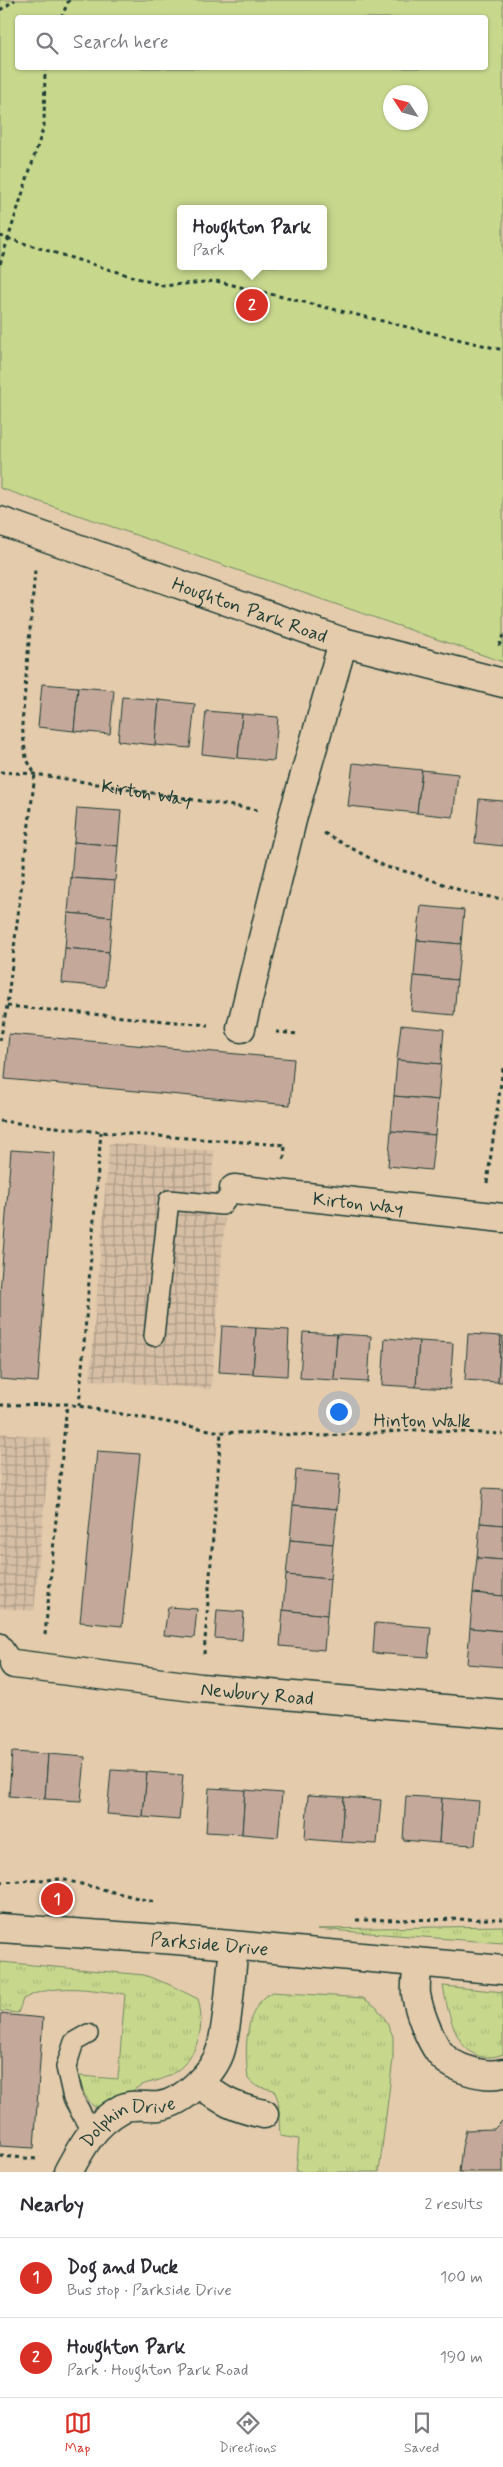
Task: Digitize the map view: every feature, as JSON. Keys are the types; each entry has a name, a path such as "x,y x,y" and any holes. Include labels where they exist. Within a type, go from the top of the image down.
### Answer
{"street":[{"name":"Houghton Park Road","path":"0,521 343,642 503,683"},
{"path":"241,1028 292,816 343,642"},
{"name":"Kirton Way","path":"234,1189 493,1217"},
{"name":"Newbury Road","path":"7,1653 42,1667 202,1688 503,1714"},
{"name":"Parkside Drive","path":"0,1928 176,1940 234,1947 503,1970"},
{"name":"Dolphin Drive","path":"68,2172 91,2131 122,2109 140,2106 160,2106 178,2100 200,2083 220,2051 234,1947"},
{"path":"418,1963 416,1994 426,2024 440,2054 466,2071 492,2076 503,2073"},
{"path":"200,2083 217,2098 237,2108 264,2114"}],"lane":[{"path":"154,1336 169,1200 222,1205 234,1189"},
{"path":"88,2034 74,2042 66,2067 73,2098 91,2131"}],"path":[{"path":"0,10 15,0"},
{"path":"62,15 69,0"},
{"path":"0,264 44,126 46,70"},
{"path":"0,236 7,240 162,286 216,281 503,350"},
{"path":"0,1041 7,1006 35,774 26,758 22,724 38,533"},
{"name":"Kirton Way","path":"0,772 35,774 292,816 386,868 412,874 471,894 503,899"},
{"path":"7,1006 298,1034"},
{"path":"493,1217 503,1068"},
{"path":"0,1121 101,1132 285,1145 282,1194"},
{"path":"79,1406 101,1132"},
{"path":"42,1667 67,1404"},
{"name":"Hinton Walk","path":"0,1405 67,1404 221,1432 325,1436 418,1430 503,1434"},
{"path":"202,1688 221,1432"},
{"path":"0,1882 61,1879 157,1903"},
{"path":"354,1920 503,1919"}],"shaded area":[{"path":"109,1143 214,1151 209,1216 225,1218 211,1389 90,1380"},
{"path":"0,1433 51,1438 34,1611 0,1608"}],"green space":[{"path":"0,0 503,0 503,662 0,488"},
{"path":"503,1926 503,1943 317,1929"},
{"path":"0,1962 144,1975 168,1984 198,1999 201,2023 196,2046 183,2066 173,2073 162,2079 140,2086 105,2109 93,2106 84,2094 79,2076 118,2079 125,1994 86,1989 47,1990 23,1999 18,2013 0,2011"},
{"path":"443,1986 503,1992 503,2054 488,2057 476,2055 466,2048 453,2026"},
{"path":"272,1992 363,1998 376,2007 385,2019 393,2036 393,2059 379,2172 296,2172 299,2139 280,2136 278,2100 274,2090 256,2086 248,2079 246,2055 251,2019 263,1999"}],"building":[{"path":"42,684 78,687 74,731 38,727"},
{"path":"78,687 114,690 110,734 74,731"},
{"path":"122,697 159,700 155,745 118,741"},
{"path":"159,700 195,704 190,748 155,745"},
{"path":"206,711 242,714 238,758 202,754"},
{"path":"242,714 278,717 274,761 238,758"},
{"path":"353,763 422,770 417,813 348,806"},
{"path":"422,770 458,774 453,817 417,813"},
{"path":"479,799 503,801 503,846 475,843"},
{"path":"77,808 121,811 118,846 74,842"},
{"path":"74,842 118,846 115,881 71,878"},
{"path":"71,878 115,881 112,917 68,913"},
{"path":"421,906 464,910 461,944 417,940"},
{"path":"68,913 112,917 109,952 65,948"},
{"path":"417,940 461,944 457,980 414,976"},
{"path":"65,948 109,952 105,987 62,983"},
{"path":"414,976 457,980 454,1015 411,1011"},
{"path":"401,1025 444,1029 441,1064 397,1060"},
{"path":"9,1034 294,1059 290,1105 5,1079"},
{"path":"397,1060 441,1064 438,1100 394,1096"},
{"path":"394,1096 438,1100 435,1135 391,1131"},
{"path":"391,1131 435,1135 431,1170 388,1166"},
{"path":"11,1150 55,1153 38,1382 0,1379 0,1293"},
{"path":"222,1326 256,1328 253,1374 219,1372"},
{"path":"256,1328 289,1330 287,1376 253,1374"},
{"path":"303,1332 337,1334 334,1380 300,1378"},
{"path":"337,1334 371,1336 368,1382 334,1380"},
{"path":"468,1334 501,1336 498,1382 465,1380"},
{"path":"501,1336 503,1336 503,1382 498,1382"},
{"path":"385,1338 419,1341 416,1387 382,1385"},
{"path":"419,1341 453,1343 450,1389 416,1387"},
{"path":"97,1451 140,1454 122,1626 80,1622"},
{"path":"296,1470 340,1474 337,1509 293,1505"},
{"path":"483,1488 503,1489 503,1525 480,1523"},
{"path":"293,1505 337,1509 333,1544 290,1540"},
{"path":"480,1523 503,1525 503,1560 477,1558"},
{"path":"290,1540 333,1544 330,1579 286,1575"},
{"path":"477,1558 503,1560 503,1596 473,1593"},
{"path":"286,1575 330,1579 327,1615 283,1610"},
{"path":"473,1593 503,1596 503,1631 470,1628"},
{"path":"168,1607 197,1609 194,1638 164,1635"},
{"path":"217,1610 244,1612 242,1640 215,1638"},
{"path":"283,1610 327,1615 324,1650 280,1646"},
{"path":"375,1623 431,1627 428,1657 373,1653"},
{"path":"470,1628 503,1631 503,1667 467,1664"},
{"path":"12,1752 48,1754 45,1799 9,1796"},
{"path":"48,1754 85,1757 81,1801 45,1799"},
{"path":"111,1770 147,1772 143,1817 107,1814"},
{"path":"147,1772 183,1775 179,1820 143,1817"},
{"path":"209,1788 245,1790 242,1834 206,1832"},
{"path":"245,1790 282,1793 278,1837 242,1834"},
{"path":"308,1795 344,1797 341,1842 305,1839"},
{"path":"406,1796 442,1798 439,1843 403,1840"},
{"path":"344,1797 381,1800 377,1844 341,1842"},
{"path":"442,1798 479,1801 475,1845 439,1843"},
{"path":"0,2014 43,2018 34,2148 0,2146"},
{"path":"503,2120 503,2172 459,2172 466,2130 494,2129"}],"place":[{"name":"Houghton Park","path":"252,305"},
{"name":"Dog and Duck","path":"57,1899"}]}
